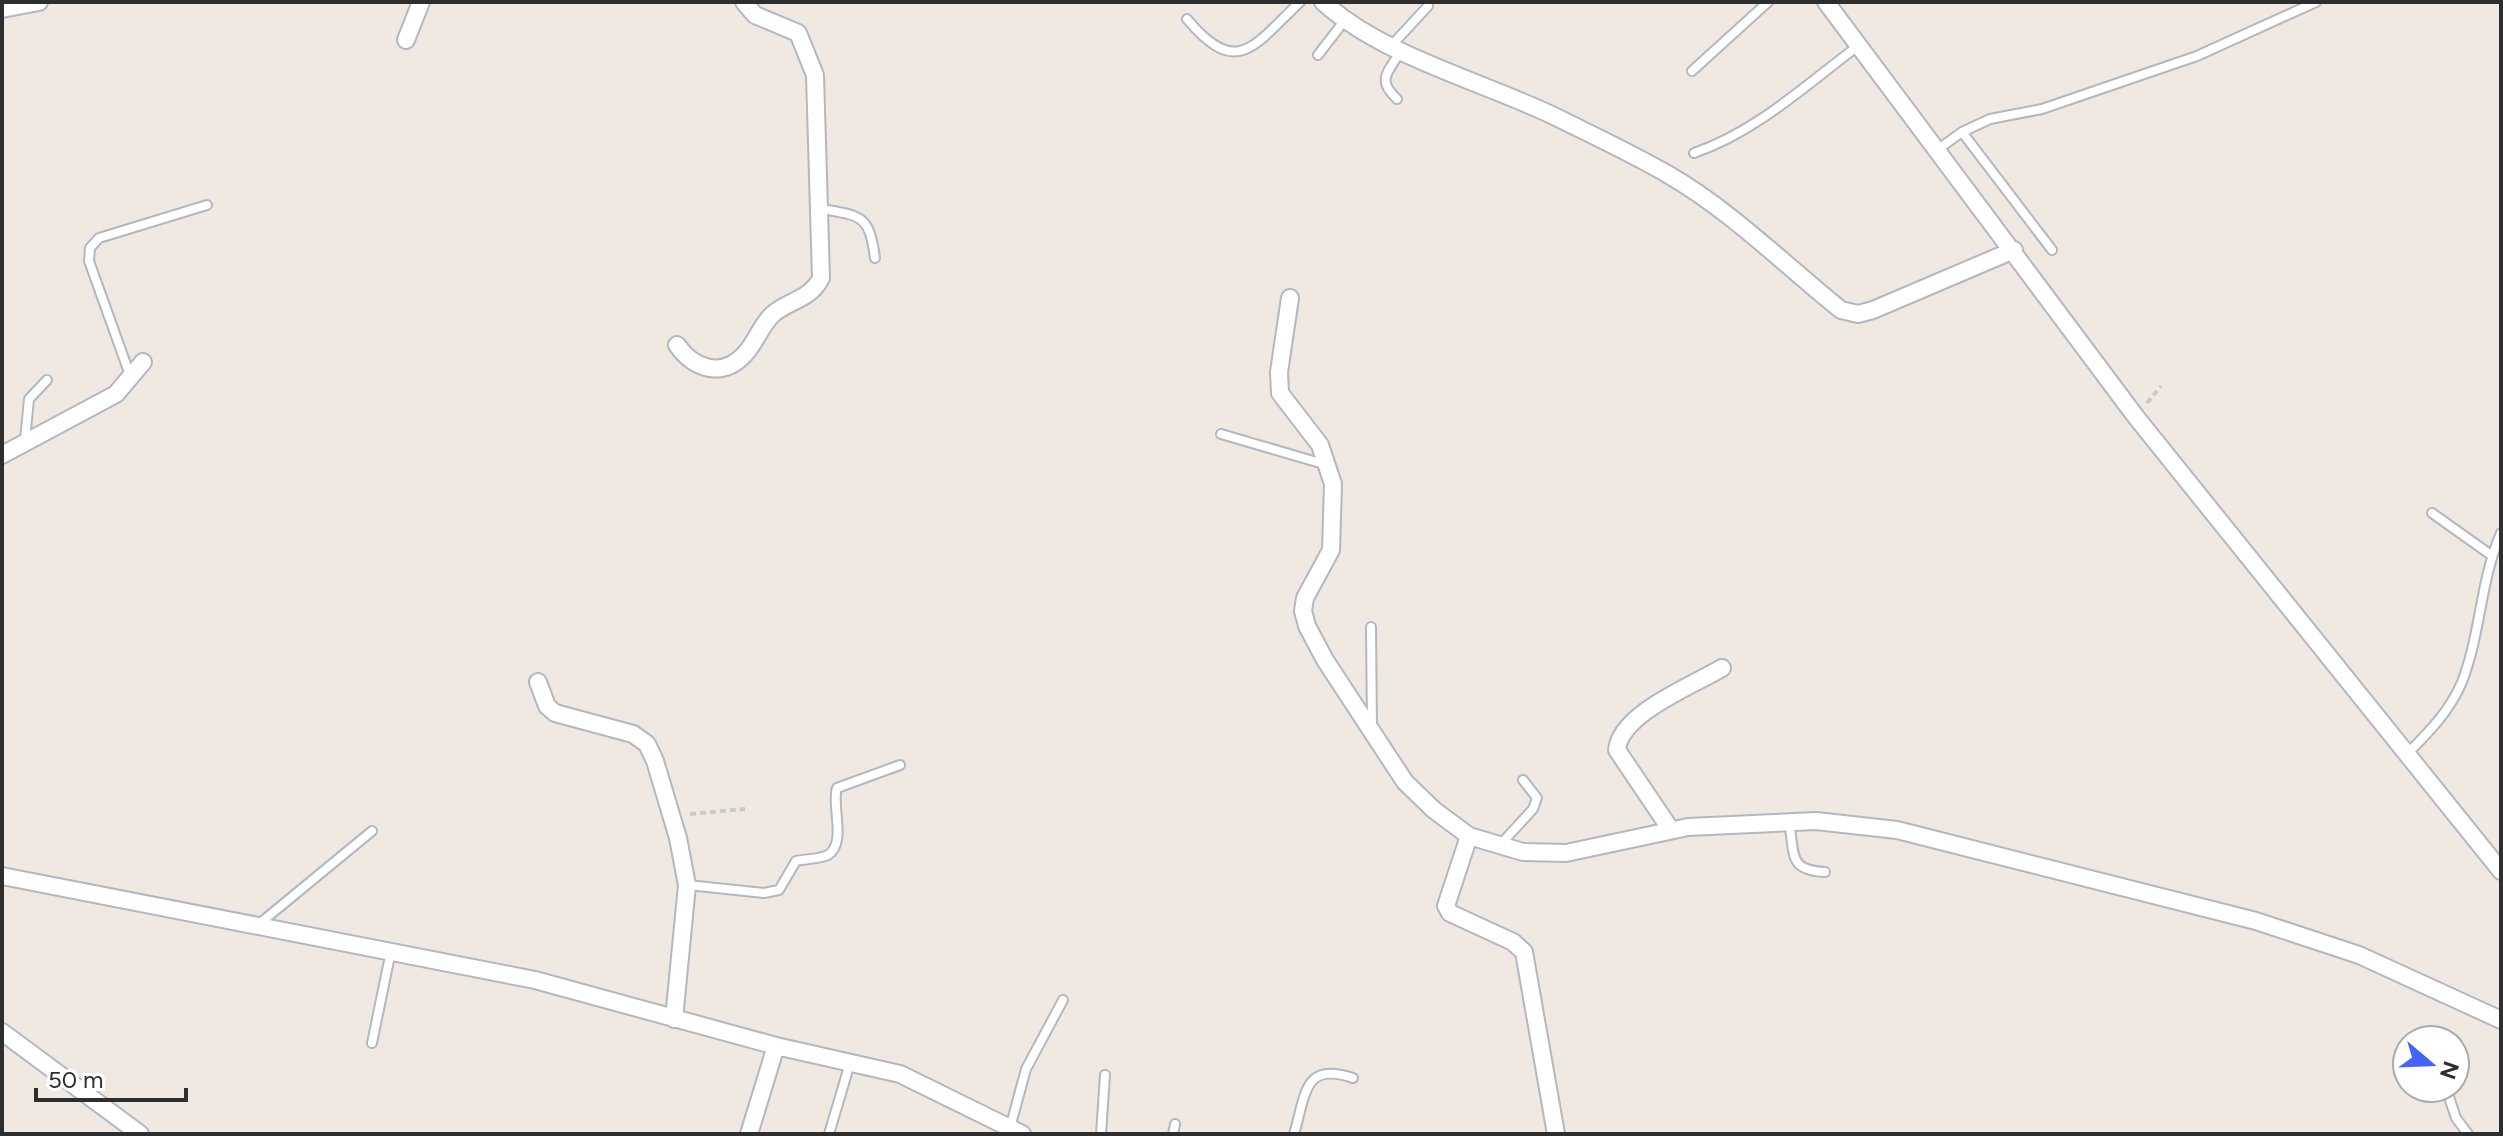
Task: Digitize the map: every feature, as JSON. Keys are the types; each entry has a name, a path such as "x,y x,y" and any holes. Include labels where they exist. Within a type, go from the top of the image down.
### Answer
{"street":[{"path":"2,9 39,2"},
{"path":"406,40 421,2"},
{"path":"677,345 692,363 705,369 732,364 744,356 774,313 816,289 823,267 815,75 798,33 755,15 744,2"},
{"path":"1323,2 1345,19 1397,48 1528,104 1670,175 1841,310 1850,313 1873,310 2014,250"},
{"path":"1826,2 2136,417 2501,871"},
{"path":"1290,298 1279,372 1280,393 1320,445 1333,484 1331,550 1305,598 1303,611 1314,642 1405,782 1434,810 1469,836 1498,847 1566,853 1671,830 1789,821 1861,825 1933,837 2256,921 2359,955 2501,1020"},
{"path":"2,455 25,440 98,404 131,379 143,362"},
{"path":"1671,830 1617,750 1618,737 1630,721 1722,668"},
{"path":"538,682 547,706 555,713 633,734 647,744 672,816 687,885 674,1019"},
{"path":"1469,836 1446,906 1450,913 1513,942 1524,952 1556,1134"},
{"path":"2,876 535,980 921,1083 1016,1131"},
{"path":"2,1032 140,1134"},
{"path":"749,1134 776,1046"}],"lane":[{"path":"1187,19 1211,44 1225,52 1236,52 1250,48 1300,2"},
{"path":"1692,71 1768,2"},
{"path":"1937,150 1962,132 1990,119 2042,109 2197,56 2316,2"},
{"path":"1397,99 1386,89 1384,82 1397,48 1428,6"},
{"path":"1318,55 1345,19"},
{"path":"1694,153 1745,130 1858,46"},
{"path":"1962,132 2052,250"},
{"path":"131,379 89,261 90,248 99,238 207,205"},
{"path":"822,209 856,215 864,220 870,229 875,258"},
{"path":"25,440 29,399 47,380"},
{"path":"1221,434 1328,465"},
{"path":"2432,513 2491,555"},
{"path":"2406,755 2441,719 2461,683 2475,639 2481,592 2491,555 2501,533"},
{"path":"1371,627 1372,732"},
{"path":"687,885 764,893 779,890 796,861 826,856 834,848 837,832 833,798 837,788 900,765"},
{"path":"1498,847 1533,809 1537,798 1523,780"},
{"path":"1789,821 1797,866 1803,871 1825,872"},
{"path":"258,925 372,831"},
{"path":"372,1043 391,951"},
{"path":"1016,1131 1026,1069 1063,1000"},
{"path":"829,1134 850,1062"},
{"path":"1294,1134 1312,1078 1320,1072 1334,1071 1353,1078"},
{"path":"1101,1134 1105,1075"},
{"path":"2451,1104 2456,1118 2468,1134"},
{"path":"1173,1134 1175,1124"}],"path":[{"path":"672,816 745,809"}]}
